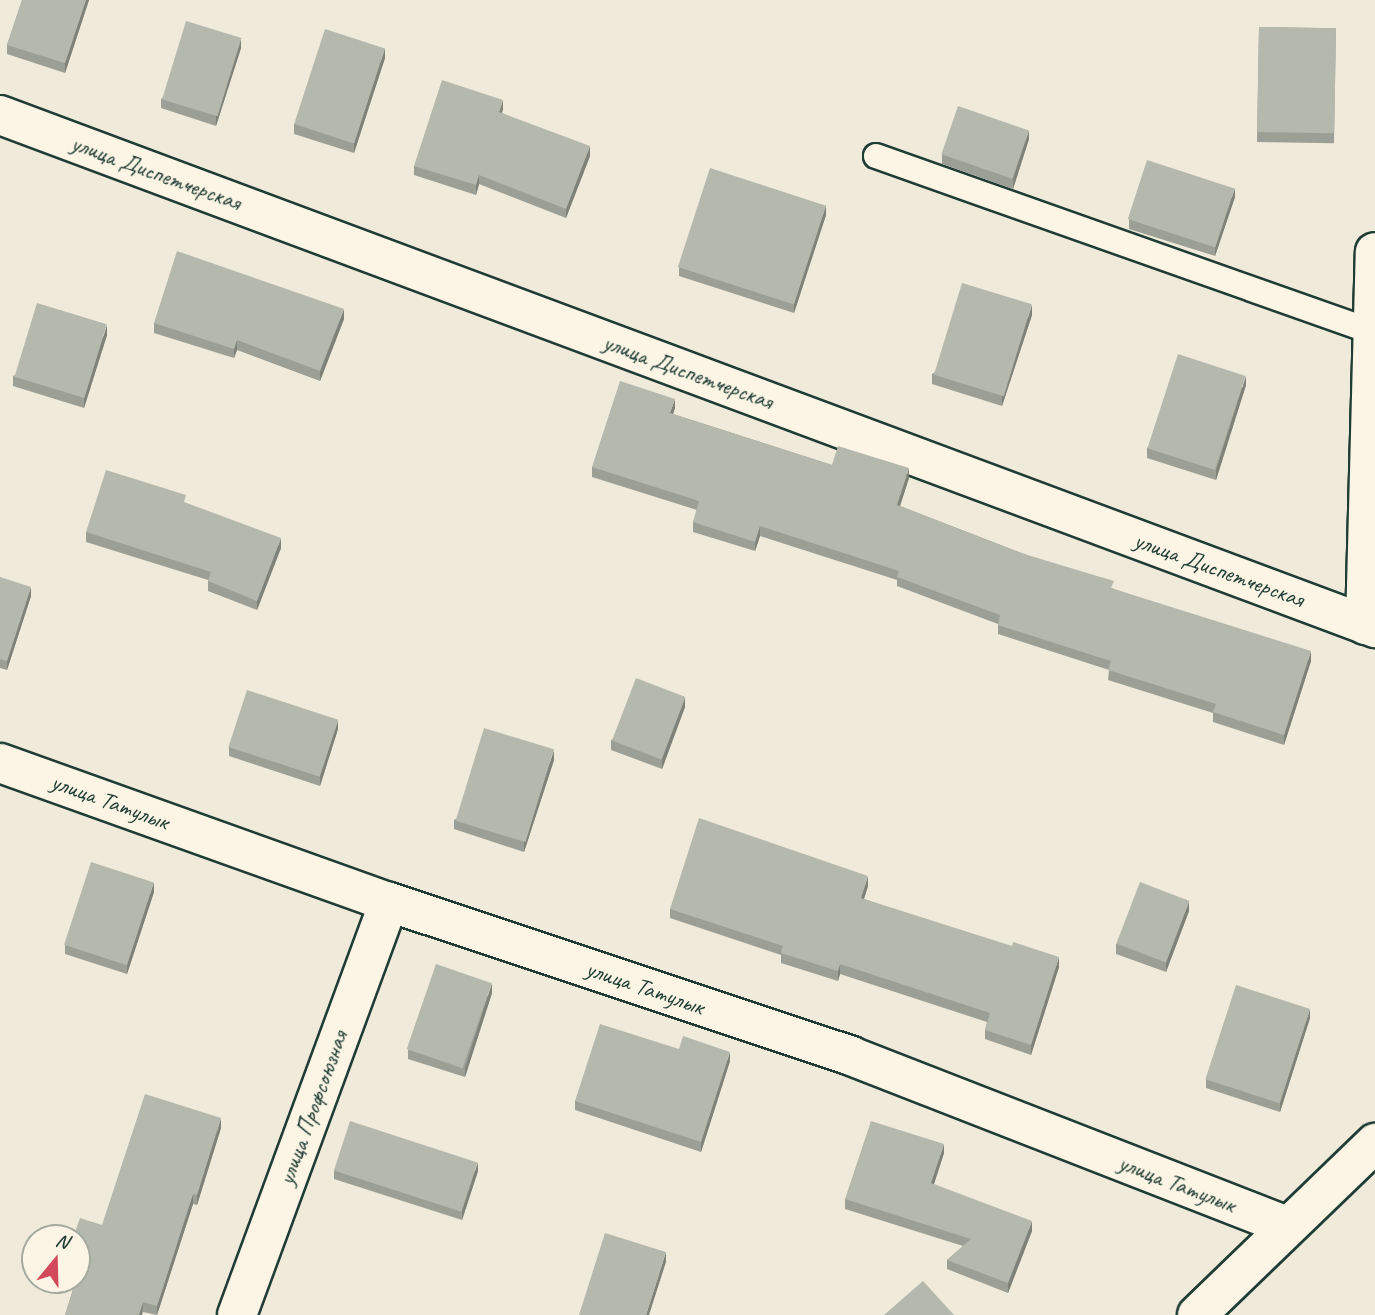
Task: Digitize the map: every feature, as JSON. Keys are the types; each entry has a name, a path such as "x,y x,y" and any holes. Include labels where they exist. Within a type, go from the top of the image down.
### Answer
{"street":[{"name":"улица Диспетчерская","path":"0,115 1370,627"},
{"path":"1370,627 1375,253"},
{"name":"улица Татулык","path":"0,763 389,902 851,1056 1286,1226"},
{"name":"улица Профсоюзная","path":"237,1315 389,902"},
{"path":"1197,1315 1286,1226 1375,1143"}],"lane":[{"path":"876,156 1373,332"}],"building":[{"path":"22,0 86,0 65,63 7,45"},
{"path":"186,21 241,38 217,116 162,99"},
{"path":"1259,27 1336,28 1334,133 1257,132"},
{"path":"325,29 385,48 354,144 294,124"},
{"path":"442,80 503,100 499,112 590,146 566,209 479,175 476,185 414,166"},
{"path":"958,106 1029,130 1012,179 941,154"},
{"path":"1147,160 1234,188 1215,247 1128,219"},
{"path":"710,168 826,206 794,305 678,267"},
{"path":"177,251 344,309 320,371 237,340 234,349 154,323"},
{"path":"962,283 1032,304 1004,396 934,375"},
{"path":"37,303 107,324 84,398 14,377"},
{"path":"1178,354 1246,376 1215,470 1147,448"},
{"path":"620,381 675,399 670,413 832,465 838,446 909,468 897,505 1021,553 1114,581 1111,588 1311,651 1284,735 1213,712 1216,704 1108,670 1111,661 998,625 1000,615 897,577 899,571 760,526 755,542 693,522 699,501 592,467"},
{"path":"106,470 186,495 184,502 281,538 257,601 208,581 211,572 86,532"},
{"path":"0,577 31,587 7,661 0,659"},
{"path":"636,678 685,697 661,760 612,741"},
{"path":"247,690 338,720 320,777 228,747"},
{"path":"484,728 554,749 525,842 456,821"},
{"path":"699,818 868,876 861,898 1012,946 1013,942 1059,957 1031,1045 985,1030 990,1013 840,964 838,971 781,953 783,946 670,909"},
{"path":"91,862 154,882 127,965 64,945"},
{"path":"1140,882 1189,901 1166,963 1116,944"},
{"path":"436,964 492,983 462,1068 407,1049"},
{"path":"1236,985 1310,1009 1280,1103 1205,1079"},
{"path":"600,1024 679,1049 683,1036 730,1052 701,1142 575,1101"},
{"path":"145,1094 221,1118 157,1306 143,1302 139,1315 65,1315 72,1294 91,1294 91,1224 78,1224 80,1218 102,1225"},
{"path":"350,1121 477,1162 461,1212 334,1170"},
{"path":"871,1121 944,1144 931,1183 1032,1221 1008,1283 947,1260 971,1239 845,1199"},
{"path":"605,1233 666,1252 646,1315 579,1315"},
{"path":"923,1281 954,1315 884,1315"}]}
